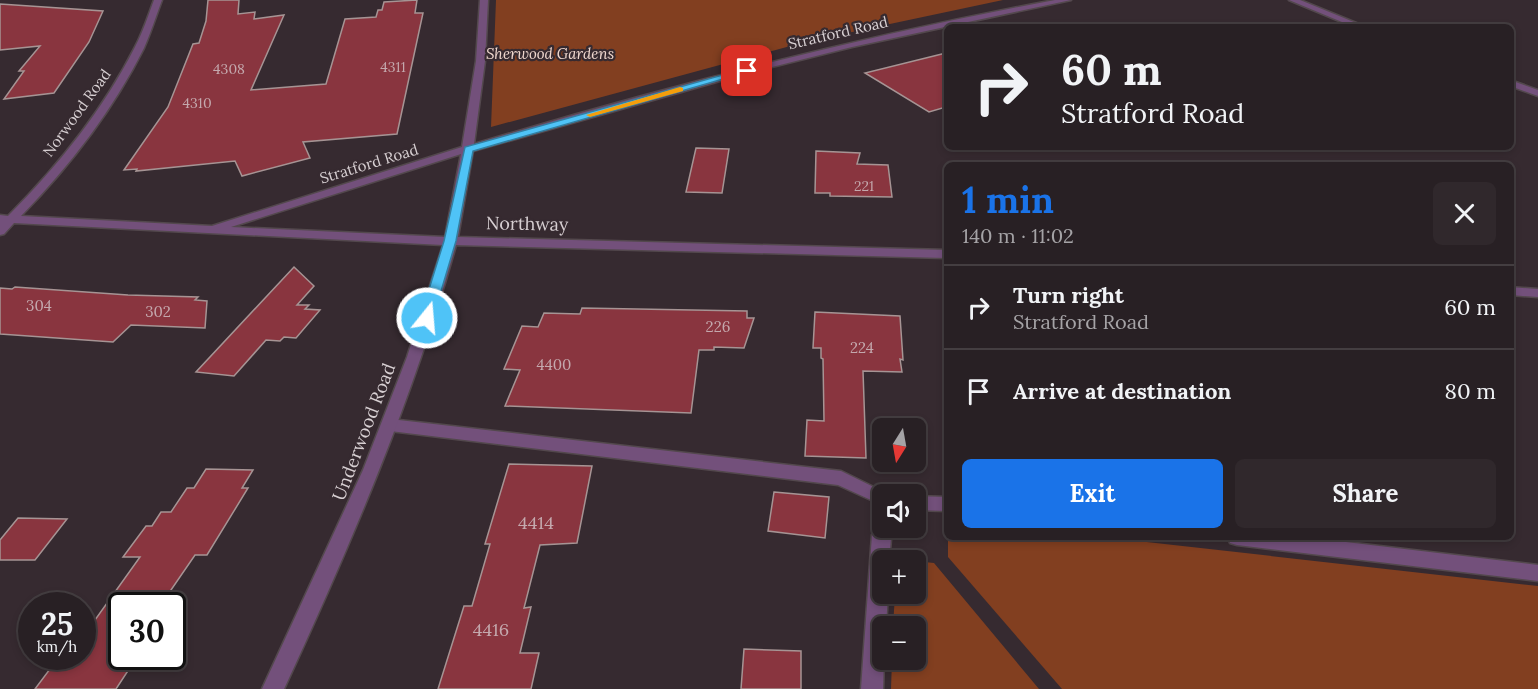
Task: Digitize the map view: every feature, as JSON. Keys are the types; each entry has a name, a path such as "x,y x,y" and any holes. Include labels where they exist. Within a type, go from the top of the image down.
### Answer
{"street":[{"name":"Norwood Road","path":"0,231 6,219 98,115 139,50 158,0"},
{"name":"Underwood Road","path":"273,689 327,576 390,425 427,318 450,241 468,149 479,79 484,0"},
{"name":"Stratford Road","path":"946,24 1067,0"},
{"path":"1293,0 1354,24"},
{"name":"Stratford Road","path":"206,230 468,149 789,60 944,24"},
{"path":"1514,84 1538,93"},
{"name":"Northway","path":"6,219 450,241 944,254"},
{"path":"1514,291 1538,293"},
{"path":"390,425 841,478 872,493"},
{"path":"926,503 944,504"},
{"path":"872,689 881,538"},
{"path":"1263,540 1538,573"}],"green space":[{"name":"Sherwood Gardens","path":"496,0 1003,0 805,42 491,127"},
{"path":"948,540 1129,540 1538,586 1538,689 1062,689 948,557"},
{"path":"926,562 934,563 1039,689 891,689 892,670 926,670 926,616 894,616 894,604 926,604"}],"building":[{"path":"208,0 239,0 238,14 255,12 254,19 284,15 251,90 326,84 345,19 376,17 378,10 382,10 384,2 417,0 415,13 423,13 397,134 303,142 310,158 242,176 235,161 136,171 137,169 124,170 168,107 193,44 199,43 206,21"},
{"path":"0,4 103,11 89,42 54,93 4,99 24,71 19,71 40,46 0,50"},
{"path":"944,53 944,108 929,112 865,73"},
{"path":"696,148 729,149 722,193 686,192"},
{"path":"816,151 860,153 857,164 888,165 892,197 830,196 830,193 815,193"},
{"path":"294,267 314,286 297,305 309,305 305,309 320,310 296,338 284,337 280,341 266,340 234,376 196,372"},
{"path":"15,287 128,295 198,297 195,300 207,301 205,328 131,325 113,342 0,334 0,288"},
{"path":"582,308 747,311 747,318 754,318 744,348 714,347 714,350 699,350 691,413 505,406 520,370 504,369 522,326 538,327 544,313 580,314"},
{"path":"815,312 900,316 902,372 863,371 866,458 805,456 807,420 824,421 823,359 821,348 813,348"},
{"path":"509,464 592,466 577,543 540,545 524,608 531,607 520,653 539,653 531,689 438,689 464,606 472,606 490,544 485,544"},
{"path":"206,469 253,470 242,488 248,488 207,555 195,555 170,592 115,592 140,557 123,557 146,526 152,526 161,512 171,512 187,488 194,488"},
{"path":"774,492 829,497 825,538 768,531"},
{"path":"18,518 67,519 35,560 0,560 0,540"},
{"path":"108,602 108,670 128,670 116,689 35,689 49,670 96,670 96,619"},
{"path":"744,649 801,651 801,689 741,689"}],"slow traffic":[{"path":"590,115 680,90"}],"route":[{"path":"427,318 450,241 468,149 747,71"}]}
